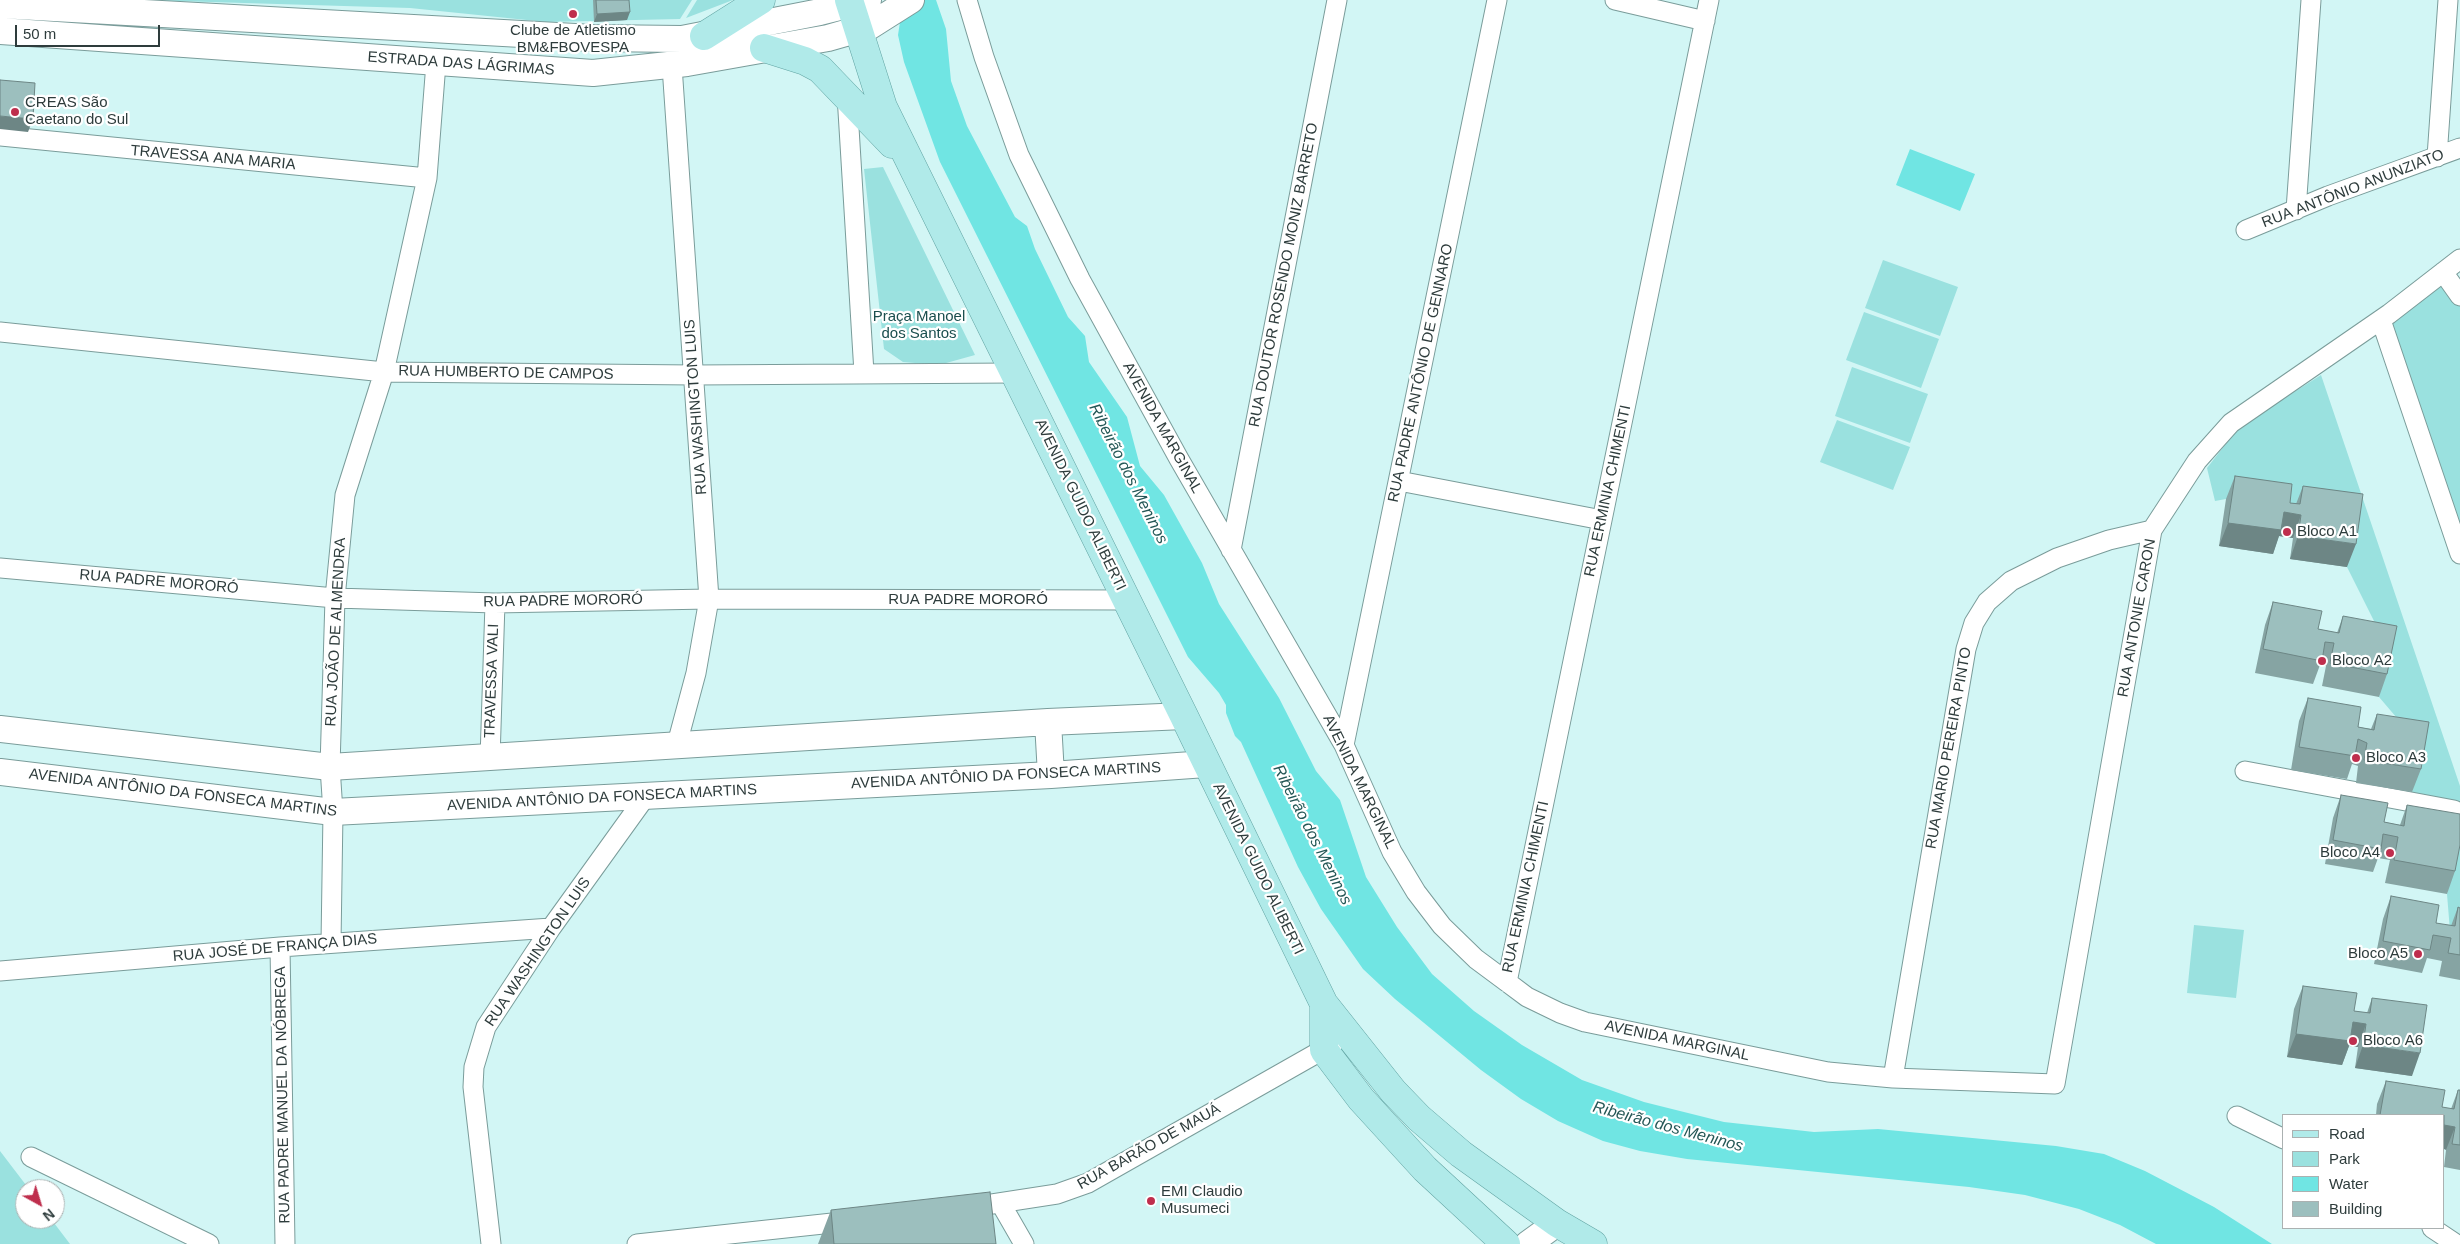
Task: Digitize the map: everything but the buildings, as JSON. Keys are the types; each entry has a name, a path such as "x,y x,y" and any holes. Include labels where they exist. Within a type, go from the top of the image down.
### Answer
{"main road":[{"path":"704,36 761,0"},
{"name":"AVENIDA GUIDO ALIBERTI","path":"856,9 883,107 1324,1004 1393,1091 1419,1118 1461,1154 1558,1222 1593,1244"},
{"path":"764,48 805,61 820,70 911,165"},
{"name":"AVENIDA GUIDO ALIBERTI","path":"1324,1004 1324,1050"},
{"path":"1324,1050 1361,1099 1419,1163 1506,1244"}],"street":[{"name":"ESTRADA DAS LÁGRIMAS","path":"0,5 593,38 682,39 856,9 888,16 911,0"},
{"name":"AVENIDA MARGINAL","path":"968,0 984,57 1019,155 1080,279 1231,550 1344,745 1392,852 1416,892 1442,926 1476,958 1527,997 1560,1013 1585,1022 1828,1072 1893,1078 2055,1084"},
{"name":"RUA DOUTOR ROSENDO MONIZ BARRETO","path":"1231,550 1337,0"},
{"name":"RUA PADRE ANTÔNIO DE GENNARO","path":"1344,745 1497,0"},
{"path":"1615,0 1705,21"},
{"name":"RUA ERMINIA CHIMENTI","path":"1507,982 1709,0"},
{"path":"2296,210 2311,0"},
{"path":"2438,157 2448,0"},
{"name":"ESTRADA DAS LÁGRIMAS","path":"0,31 594,73 672,66 764,48 856,9"},
{"name":"RUA JOÃO DE ALMENDRA","path":"331,943 333,812 330,767 335,598 345,495 384,372 427,178 436,63"},
{"name":"RUA WASHINGTON LUIS","path":"672,66 709,599 696,673 677,744"},
{"path":"846,95 864,373"},
{"name":"TRAVESSA ANA MARIA","path":"0,136 427,178"},
{"name":"RUA ANTÔNIO ANUNZIATO","path":"2246,230 2460,148"},
{"name":"RUA ANTONIE CARON","path":"2055,1084 2152,530 2198,460 2231,423 2380,320 2460,259"},
{"path":"2443,272 2460,296"},
{"path":"2380,320 2460,554"},
{"name":"RUA HUMBERTO DE CAMPOS","path":"0,332 384,372 694,375 1014,373"},
{"path":"1399,481 1602,520"},
{"name":"RUA MARIO PEREIRA PINTO","path":"1893,1078 1966,648 1974,623 1987,602 2011,581 2057,558 2109,540 2152,530"},
{"name":"RUA PADRE MORORÓ","path":"0,568 335,598 495,603 709,599 1127,600"},
{"name":"TRAVESSA VALI","path":"490,759 495,603"},
{"path":"0,729 330,767 490,759 677,744 1048,722 1184,716"},
{"path":"1048,722 1052,775"},
{"name":"AVENIDA ANTÔNIO DA FONSECA MARTINS","path":"0,772 333,812 1052,775 1206,764"},
{"path":"2246,771 2454,810"},
{"name":"RUA WASHINGTON LUIS","path":"491,1244 473,1086 474,1067 486,1028 551,928 646,796"},
{"name":"RUA JOSÉ DE FRANÇA DIAS","path":"0,972 280,947 551,928"},
{"name":"RUA PADRE MANUEL DA NÓBREGA","path":"280,947 285,1244"},
{"name":"RUA BARÃO DE MAUÁ","path":"952,1210 1057,1194 1088,1183 1324,1050 1347,1035"},
{"path":"2237,1116 2282,1139"},
{"path":"31,1157 209,1244"},
{"path":"1001,1204 1024,1244"},
{"path":"637,1244 865,1219"},
{"path":"1528,1244 1558,1222"},
{"path":"2434,1229 2456,1244"}],"green space":[{"name":"Clube de Atletismo BM&FBOVESPA","path":"145,0 692,0 680,19 546,22 410,8"},
{"path":"697,0 733,0 686,18"},
{"name":"Praça Manoel dos Santos","path":"883,167 975,355 939,365 903,362 884,349 864,169"},
{"path":"1883,260 1958,287 1940,336 1865,308"},
{"path":"2441,279 2460,304 2460,534 2387,318"},
{"path":"1864,312 1939,339 1921,388 1846,360"},
{"path":"1852,367 1928,394 1910,443 1835,416"},
{"path":"2321,375 2460,786 2460,932 2450,931 2447,894 2457,838 2412,792 2420,745 2379,697 2388,649 2347,567 2226,499 2215,501 2207,468 2239,427"},
{"path":"1837,420 1910,447 1893,490 1820,462"},
{"path":"2194,925 2244,930 2236,998 2187,993"},
{"path":"0,1151 21,1179 15,1179 15,1229 59,1229 70,1244 0,1244"}],"water":[{"name":"Ribeirão dos Meninos","path":"894,0 936,0 946,29 951,81 967,126 1015,217 1027,226 1035,249 1068,317 1085,336 1089,362 1127,417 1140,466 1164,495 1202,563 1219,604 1279,698 1316,771 1340,800 1366,877 1397,927 1432,974 1474,1011 1522,1045 1582,1080 1644,1102 1724,1122 1814,1132 1878,1129 2056,1146 2104,1154 2145,1171 2214,1207 2272,1244 2156,1244 2120,1225 2079,1209 2025,1195 1969,1187 1687,1159 1640,1151 1603,1141 1558,1121 1521,1099 1481,1070 1395,999 1363,969 1321,909 1298,867 1241,742 1235,736 1226,713 1226,705 1219,693 1188,657 940,162 904,62 898,35 900,22"},
{"path":"1910,149 1975,174 1960,211 1896,185"}],"place":[{"name":"Clube de Atletismo BM&FBOVESPA","path":"573,14"},
{"name":"CREAS São Caetano do Sul","path":"15,112"},
{"name":"Bloco A1","path":"2287,532"},
{"name":"Bloco A2","path":"2322,661"},
{"name":"Bloco A3","path":"2356,758"},
{"name":"Bloco A4","path":"2390,853"},
{"name":"Bloco A5","path":"2418,954"},
{"name":"Bloco A6","path":"2353,1041"},
{"name":"EMI Claudio Musumeci","path":"1151,1201"}]}
